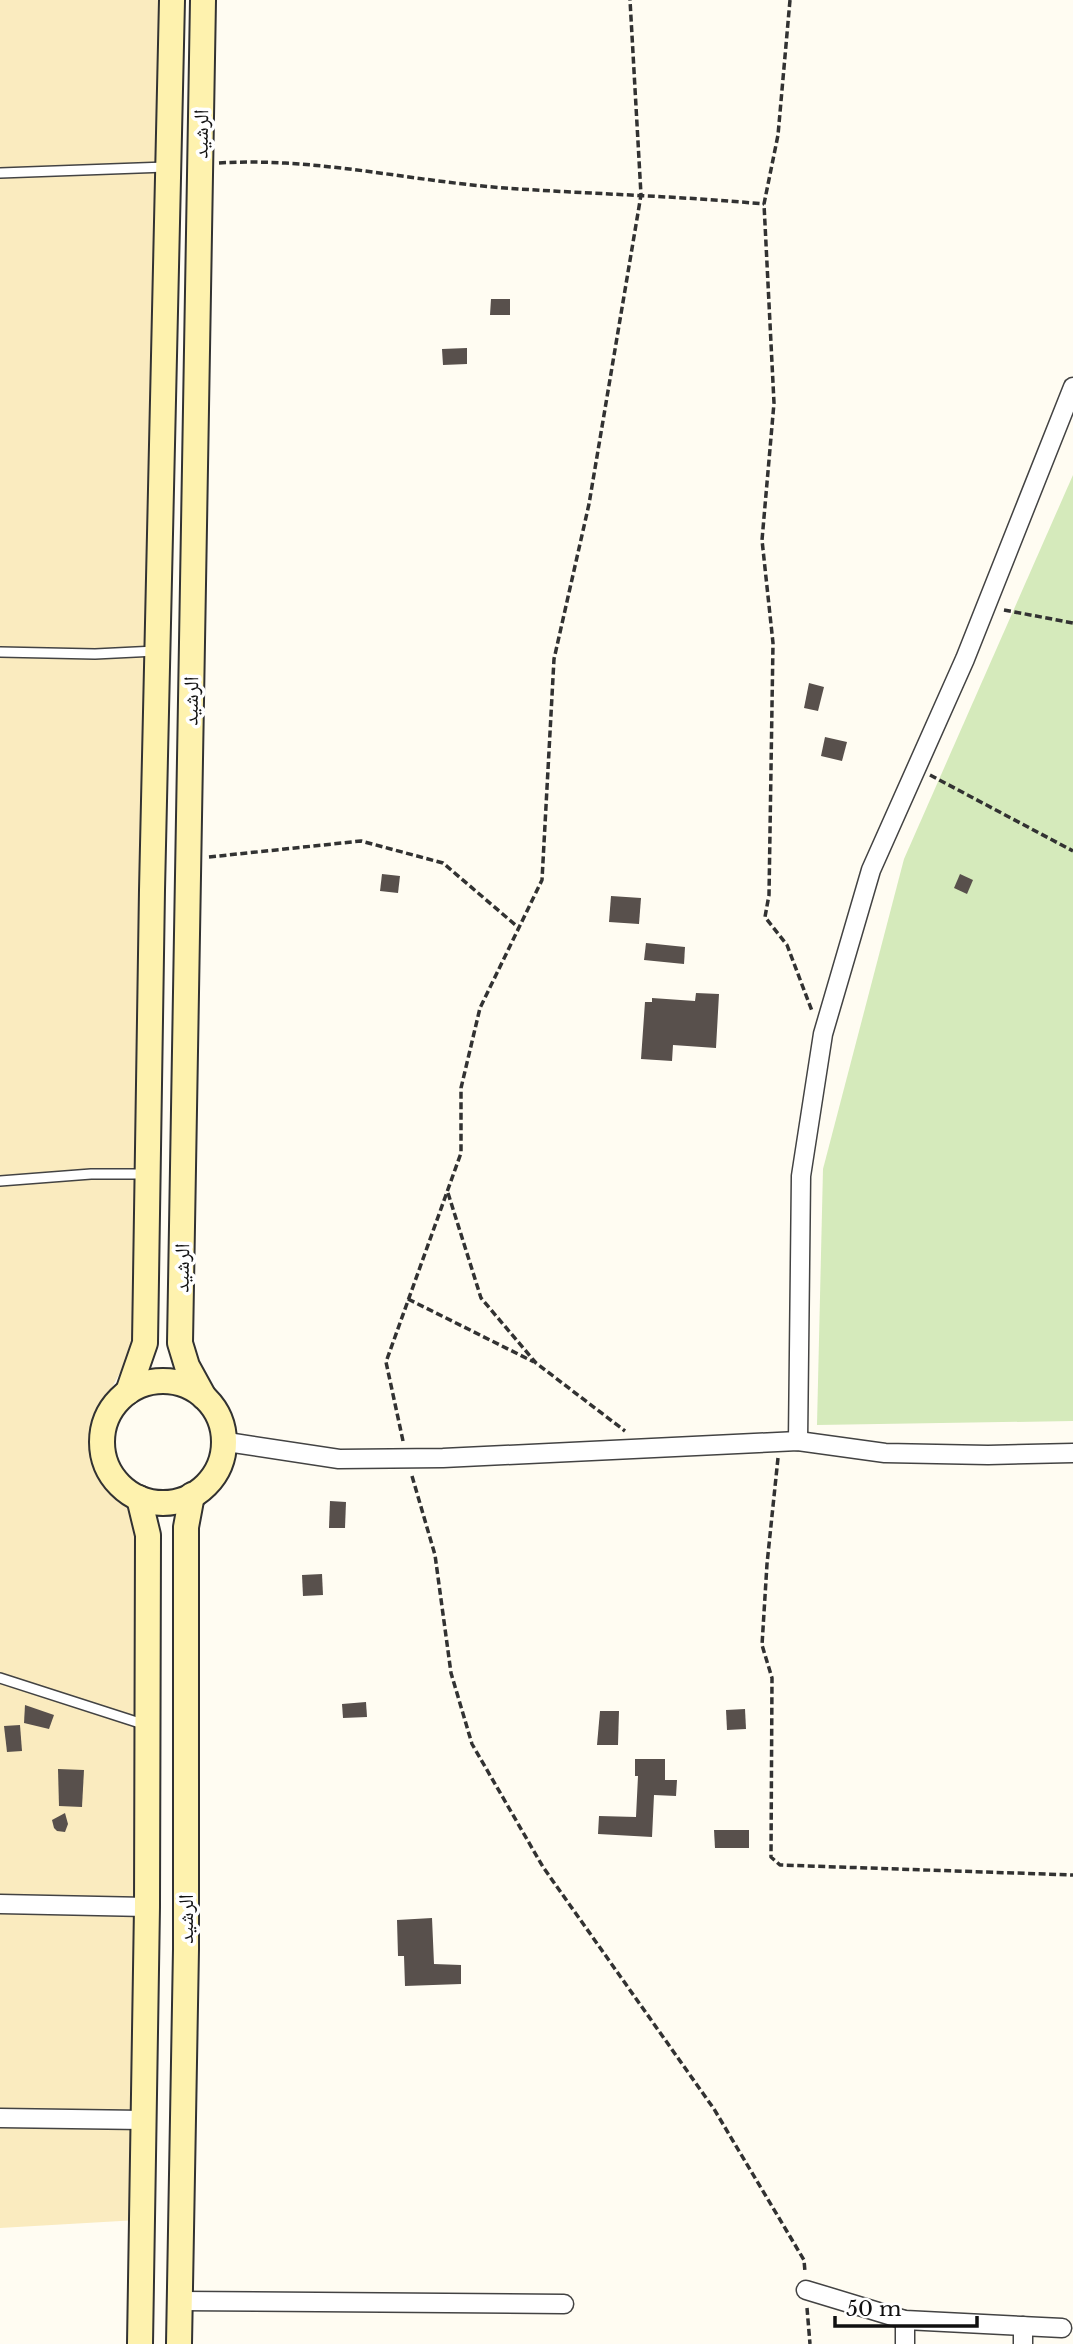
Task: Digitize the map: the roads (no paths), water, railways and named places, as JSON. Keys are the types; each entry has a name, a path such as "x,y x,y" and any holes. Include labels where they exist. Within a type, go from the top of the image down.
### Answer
{"street":[{"name":"الرشيد","path":"128,1392 145,1343 172,0"},
{"name":"الرشيد","path":"203,0 180,1343 187,1366 204,1397"},
{"path":"789,1441 801,1175 823,1034 871,870 965,659 1073,387"},
{"path":"173,1381 191,1387 204,1397 218,1415 227,1442 217,1472 204,1489 186,1499 165,1504 139,1498 126,1491 111,1476 103,1457 102,1436 107,1416 119,1400 128,1392 153,1382 173,1381"},
{"path":"227,1442 339,1459 789,1441 885,1453 1073,1453"},
{"name":"الرشيد","path":"179,2344 186,1949 186,1527 192,1495"},
{"name":"الرشيد","path":"139,1498 148,1535 147,1907 140,2344"},
{"path":"0,1904 147,1907"},
{"path":"0,2118 143,2120"},
{"path":"806,2290 905,2320 1062,2328"},
{"path":"180,2301 564,2304"},
{"path":"905,2320 905,2344"},
{"path":"1023,2326 1023,2344"}],"lane":[{"path":"0,173 168,166"},
{"path":"0,652 95,654 157,651"},
{"path":"0,1181 91,1174 148,1174"},
{"path":"0,1678 147,1725"}]}
